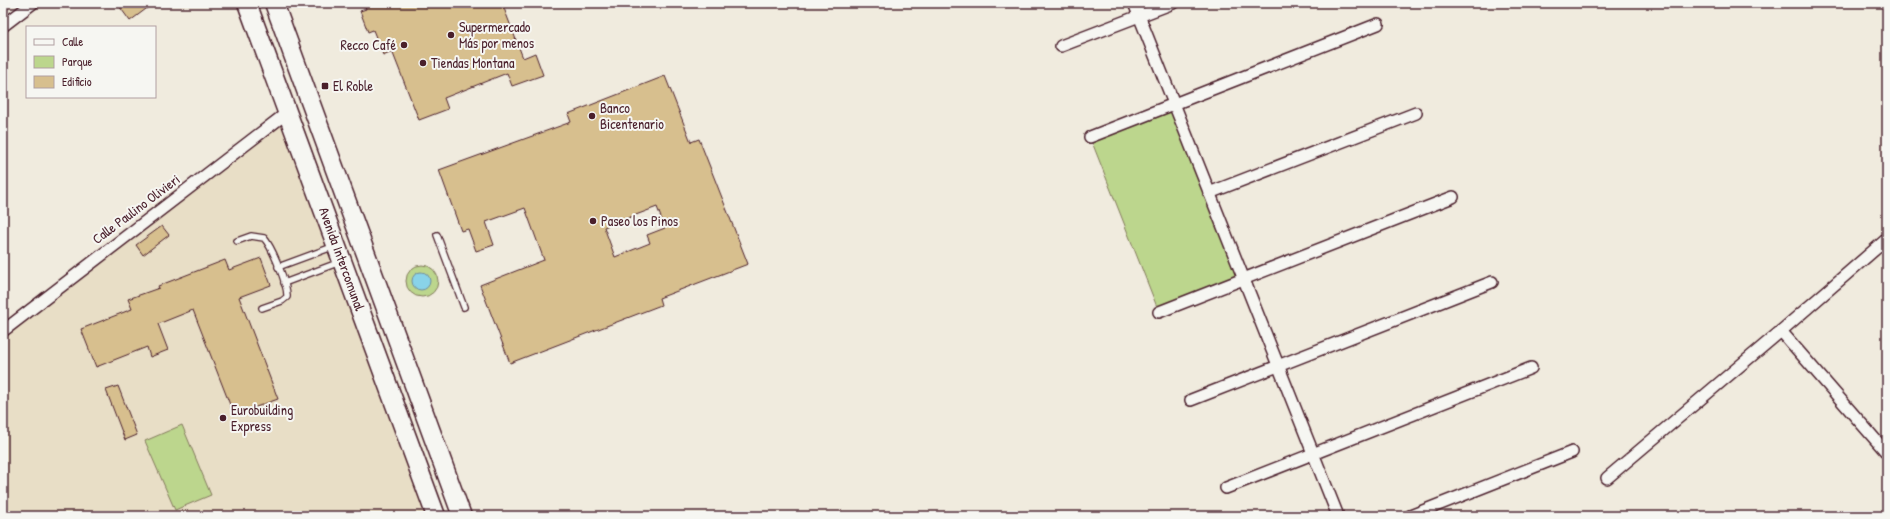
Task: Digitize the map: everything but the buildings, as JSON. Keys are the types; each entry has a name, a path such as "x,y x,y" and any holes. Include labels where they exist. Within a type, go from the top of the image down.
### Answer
{"main road":[{"name":"Avenida Intercomunal","path":"248,3 436,516"},
{"name":"Avenida Intercomunal","path":"274,3 462,516"}],"street":[{"path":"3,26 33,3"},
{"path":"1134,3 1338,516"},
{"path":"1061,46 1173,3"},
{"path":"1090,137 1378,24"},
{"name":"Calle Paulino Olivieri","path":"3,331 288,112"},
{"path":"1209,193 1416,113"},
{"path":"1159,312 1453,197"},
{"path":"1607,478 1887,239"},
{"path":"1191,400 1492,282"},
{"path":"1781,331 1887,453"},
{"path":"1226,488 1531,368"},
{"path":"1410,516 1572,452"}],"lane":[{"path":"437,235 464,307"},
{"path":"237,241 251,236 264,238 268,243 288,292 287,297 282,301 262,308"},
{"path":"278,267 340,253"},
{"path":"284,283 340,253"}],"shaded area":[{"path":"298,111 447,516 3,516 3,339"}],"green space":[{"path":"1174,104 1244,279 1159,312 1090,137"},
{"path":"419,265 425,265 435,272 438,281 437,287 431,294 425,297 419,297 409,290 406,284 406,278 413,268"},
{"path":"182,425 211,495 175,510 145,441"}],"water":[{"path":"421,272 427,275 430,281 427,287 421,290 415,287 412,281 415,275"}],"place":[{"name":"Supermercado Más por menos","path":"451,35"},
{"name":"Recco Café","path":"404,45"},
{"name":"Tiendas Montana","path":"423,63"},
{"name":"El Roble","path":"325,86"},
{"name":"Banco Bicentenario","path":"592,116"},
{"name":"Paseo los Pinos","path":"593,221"},
{"name":"Eurobuilding Express","path":"223,418"}]}
